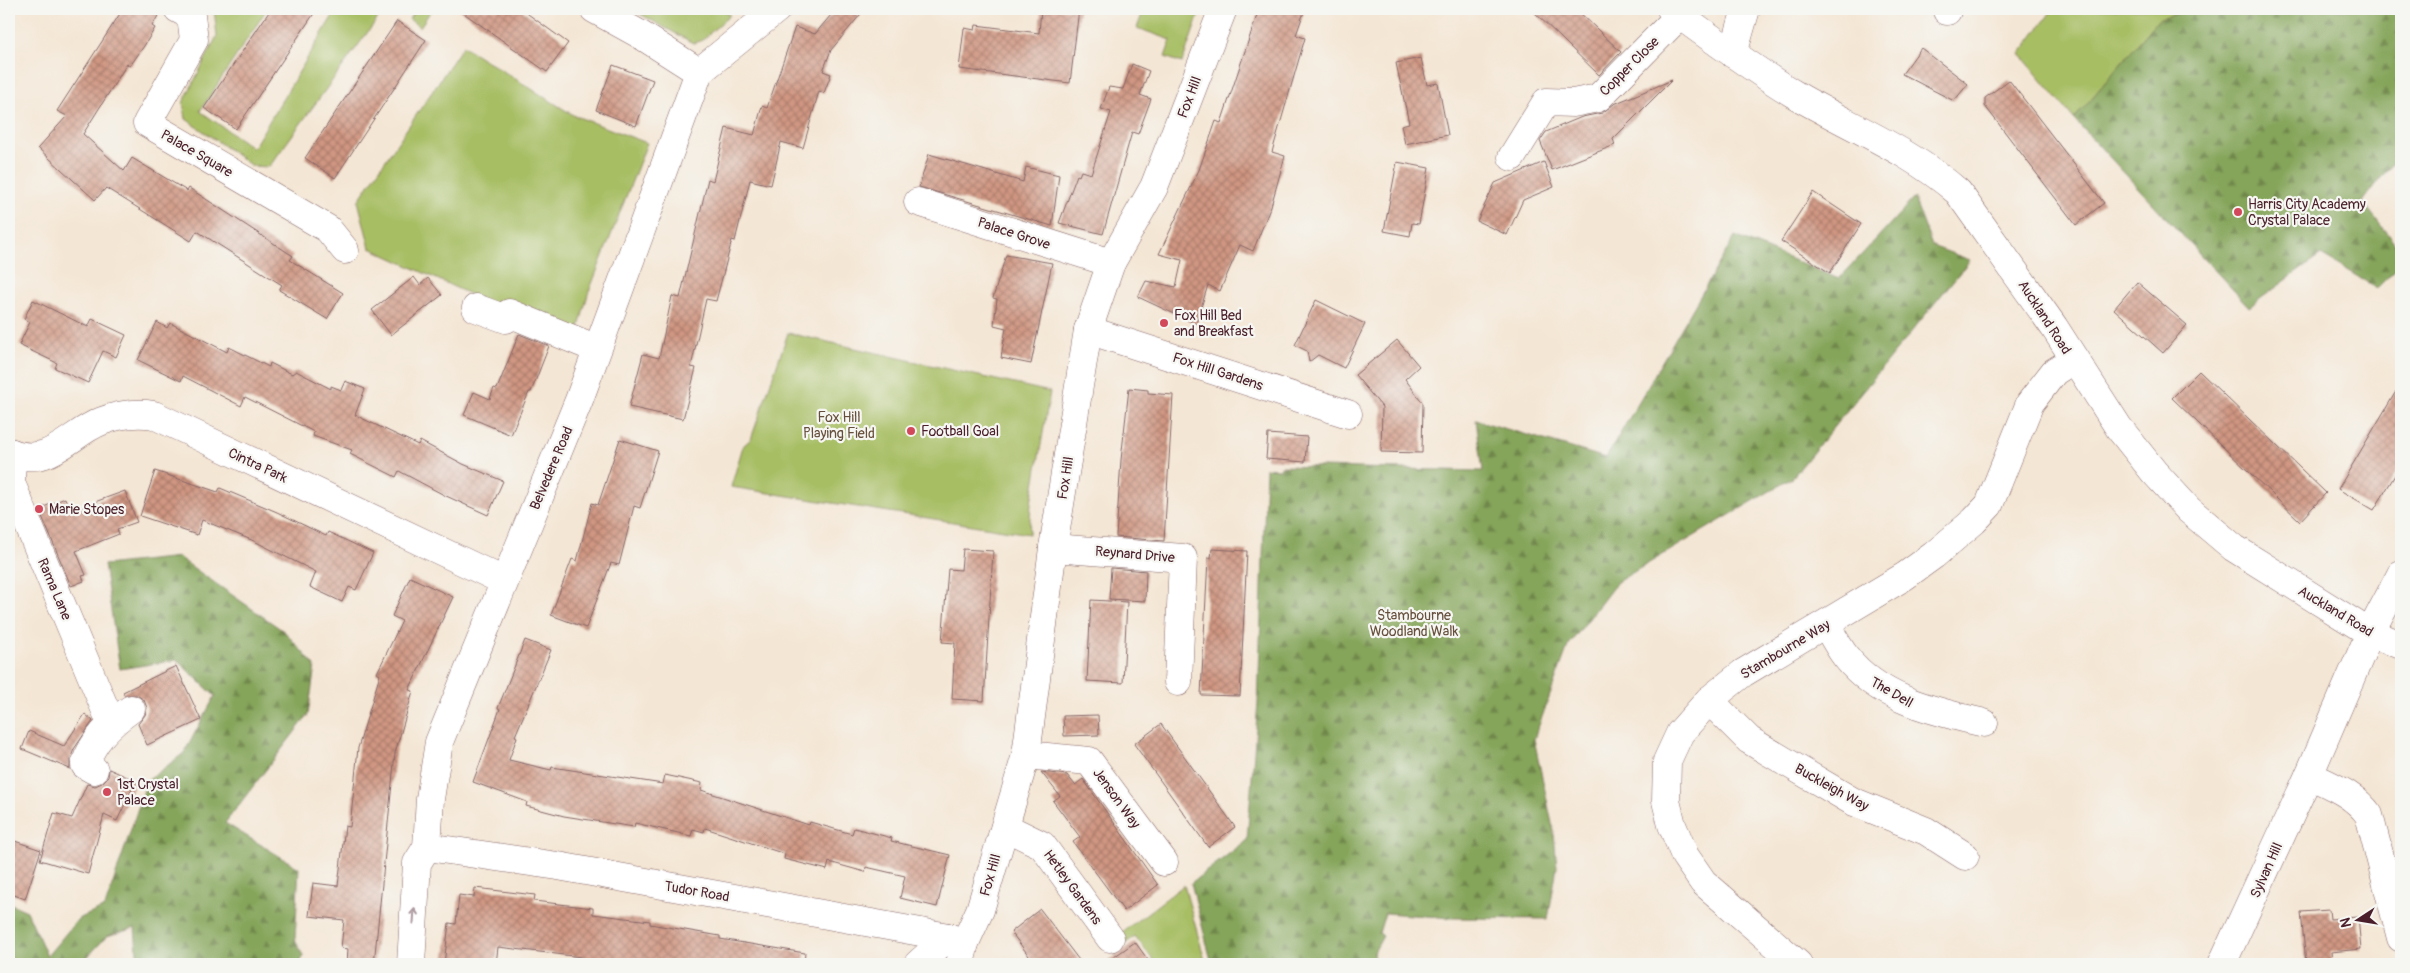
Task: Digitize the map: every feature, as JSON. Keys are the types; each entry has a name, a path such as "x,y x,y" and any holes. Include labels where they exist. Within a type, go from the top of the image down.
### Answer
{"street":[{"path":"594,9 641,35 699,72 777,9"},
{"name":"Fox Hill","path":"958,948 980,910 1026,755 1053,548 1088,330 1111,264 1154,187 1223,9"},
{"path":"1733,54 1746,9"},
{"name":"Auckland Road","path":"1676,12 1733,54 1794,94 1850,123 1942,178 1958,192 2054,327 2073,360 2119,428 2154,472 2189,510 2234,548 2370,633 2401,645"},
{"name":"Copper Close","path":"1512,156 1546,102 1574,103 1598,98 1676,12"},
{"name":"Palace Square","path":"185,13 194,40 147,124 328,229 345,250"},
{"name":"Belvedere Road","path":"411,964 417,863 427,847 430,799 439,742 580,400 699,72"},
{"name":"Palace Grove","path":"918,202 1111,264"},
{"path":"476,308 506,319 509,313 597,349"},
{"name":"Fox Hill Gardens","path":"1088,330 1348,414"},
{"name":"Stambourne Way","path":"1798,964 1704,882 1685,856 1672,825 1666,801 1667,761 1680,733 1709,700 1743,673 1904,576 1934,555 1974,521 1989,505 2030,403 2054,372 2073,360"},
{"name":"Cintra Park","path":"10,452 23,458 35,457 54,450 101,421 136,412 154,416 504,582"},
{"name":"Rama Lane","path":"10,452 11,483 121,716 90,750 85,765 94,770"},
{"name":"Reynard Drive","path":"1053,548 1184,558 1178,682"},
{"name":"Sylvan Hill","path":"2222,964 2309,774 2370,633 2401,574"},
{"name":"The Dell","path":"1826,624 1846,658 1869,680 1894,695 1922,708 1984,723"},
{"name":"Buckleigh Way","path":"1709,700 1749,740 1852,800 1926,831 1965,856"},
{"name":"Jenson Way","path":"1026,755 1090,761 1164,862"},
{"path":"2309,774 2348,794 2369,815 2401,938"},
{"name":"Hetley Gardens","path":"1005,827 1042,845 1110,938"},
{"name":"Tudor Road","path":"427,847 558,866 958,948"},
{"path":"918,964 958,948"}],"green space":[{"path":"214,9 267,9 200,111 253,148 337,9 375,9 381,14 269,167 252,166 186,119 183,103 217,36"},
{"path":"416,9 432,9 420,27 409,19"},
{"path":"631,9 721,9 730,15 701,41 693,43"},
{"path":"1144,9 1201,9 1182,63 1165,57 1171,40 1137,28"},
{"path":"2053,9 2198,9 2160,18 2074,119 2020,54"},
{"name":"Harris City Academy Crystal Palace","path":"2198,9 2401,9 2401,151 2363,202 2401,252 2401,264 2377,288 2321,255 2249,307 2074,119 2160,18"},
{"path":"463,46 573,115 647,143 588,294 577,335 480,299 370,248 358,201"},
{"name":"Stambourne Woodland Walk","path":"1914,198 1932,246 1970,260 1792,478 1617,582 1568,646 1534,739 1554,833 1557,867 1548,919 1452,918 1385,913 1379,933 1383,936 1373,954 1376,964 1212,964 1191,883 1247,840 1258,702 1266,468 1280,469 1281,466 1483,471 1476,420 1606,458 1735,236 1839,279"},
{"name":"Fox Hill Playing Field","path":"788,333 1050,392 1031,503 1029,534 731,487 743,446 751,439"},
{"path":"178,557 285,632 315,666 308,715 225,823 299,868 295,939 303,956 300,964 138,964 135,928 107,936 81,964 9,964 9,903 27,911 47,956 78,919 105,907 147,781 184,753 215,696 177,660 120,669 104,565"},
{"path":"1184,885 1206,964 1156,964 1135,936 1118,950 1113,939"}],"building":[{"path":"123,9 162,9 152,26 155,28 144,46 130,66 127,64 83,134 124,171 132,158 187,191 189,188 293,256 290,260 343,293 327,319 279,290 282,285 197,231 191,241 106,188 95,200 38,148 67,116 57,111"},
{"path":"271,9 317,9 236,129 204,108"},
{"path":"458,9 521,9 568,43 547,72"},
{"path":"836,9 865,9 831,50 823,71 831,74 824,93 819,91 803,148 781,142 771,185 750,180 735,241 732,240 716,301 706,299 691,367 696,368 683,419 629,407 643,354 659,358 672,296 680,298 708,179 713,181 726,128 754,135 762,106 767,108 795,27 815,34"},
{"path":"1041,9 1079,9 1070,83 959,69 964,28 975,30 976,25 1039,33"},
{"path":"1259,9 1305,9 1296,35 1305,38 1272,152 1285,156 1271,206 1253,251 1240,245 1220,291 1208,285 1196,324 1138,297 1146,281 1176,287 1182,260 1159,254 1199,170 1216,121 1221,123"},
{"path":"1531,9 1576,9 1621,52 1599,75"},
{"path":"397,21 426,40 335,178 305,158"},
{"path":"1921,48 1968,84 1954,101 1902,74"},
{"path":"1421,58 1427,85 1438,83 1448,135 1405,144 1401,125 1409,123 1396,63"},
{"path":"1132,64 1149,71 1140,95 1151,99 1138,134 1132,132 1103,234 1059,223 1077,175 1079,176 1081,171 1091,174 1111,112 1101,109 1109,87 1123,89"},
{"path":"613,65 653,80 636,126 596,110"},
{"path":"1672,80 1613,139 1615,145 1552,170 1540,141 1546,132 1582,117 1602,113 1614,104"},
{"path":"2009,80 2104,203 2076,225 1985,106 1985,98"},
{"path":"929,154 1023,182 1026,167 1059,175 1052,226 919,187"},
{"path":"1397,162 1429,168 1419,224 1412,223 1410,236 1384,231"},
{"path":"1544,162 1554,187 1523,200 1507,235 1477,221 1495,183"},
{"path":"1813,192 1861,224 1830,273 1781,241"},
{"path":"1006,255 1052,263 1031,364 1001,358 1006,328 994,325 997,299 993,298"},
{"path":"414,277 420,285 428,278 442,295 391,335 372,310"},
{"path":"2137,282 2187,325 2163,353 2114,309"},
{"path":"33,300 88,327 92,319 126,335 116,357 103,351 88,383 55,368 57,363 19,345 30,322 24,319"},
{"path":"1316,300 1365,324 1344,368 1318,355 1309,362 1307,351 1295,345"},
{"path":"157,322 167,328 170,323 227,352 229,347 269,367 270,363 292,374 296,371 331,389 331,386 341,390 345,381 365,389 355,415 418,445 420,441 463,464 503,481 488,515 444,495 399,471 396,477 350,454 352,450 313,436 314,432 245,397 241,406 183,376 181,381 138,360"},
{"path":"519,334 549,346 531,392 529,392 511,435 464,415 474,392 490,399 494,388 497,389"},
{"path":"1397,340 1419,366 1405,379 1423,403 1422,453 1381,452 1382,407 1355,375"},
{"path":"2199,371 2326,493 2300,521 2172,398"},
{"path":"2401,383 2401,465 2374,510 2338,489"},
{"path":"1129,388 1148,390 1148,393 1173,395 1164,541 1116,537 1121,460"},
{"path":"1268,434 1307,437 1305,462 1266,459"},
{"path":"620,439 658,451 640,508 634,506 619,565 611,563 586,628 551,615 572,559 577,561 592,503 598,505"},
{"path":"155,471 218,492 220,488 277,512 326,536 328,532 373,553 356,590 349,587 342,602 310,587 316,572 254,541 202,520 197,535 140,516"},
{"path":"125,491 137,522 117,529 119,534 76,551 86,575 82,576 84,581 71,586 39,509 65,498 70,511"},
{"path":"963,549 993,551 984,701 952,699 955,643 942,642 948,569 961,570"},
{"path":"1212,549 1247,551 1240,696 1201,695 1208,558 1211,558"},
{"path":"1111,568 1146,571 1145,601 1109,599"},
{"path":"410,577 453,597 409,690 413,691 395,753 374,964 347,964 348,949 341,948 344,920 309,916 313,883 338,886 345,826 350,827 358,748 380,675 377,673 402,621 392,616"},
{"path":"1091,600 1127,602 1123,683 1087,681"},
{"path":"525,640 551,650 515,736 517,737 509,760 551,770 552,767 663,784 665,775 702,783 701,790 809,825 810,822 852,834 854,828 892,838 891,841 950,855 937,907 900,898 905,876 866,867 865,872 829,862 827,870 784,859 785,854 705,828 704,832 693,829 691,836 635,823 634,827 564,816 526,806 527,802 473,782 500,709 498,708"},
{"path":"176,666 201,720 147,745 138,724 145,715 147,708 144,700 137,695 124,695 123,692"},
{"path":"85,714 93,721 74,749 70,760 70,769 22,749 29,731 64,746"},
{"path":"1098,715 1099,735 1064,736 1063,716"},
{"path":"1161,724 1235,827 1208,847 1134,744"},
{"path":"109,769 136,781 117,821 104,815 88,874 40,860 54,813 72,818 87,784 95,786 102,783 108,777"},
{"path":"1041,772 1067,775 1075,785 1083,779 1158,885 1124,911 1073,842 1080,837 1053,801 1060,796"},
{"path":"9,839 41,850 25,899 9,893"},
{"path":"475,888 535,895 534,901 593,908 593,914 650,921 650,924 720,936 720,939 805,953 804,964 581,964 581,957 498,947 496,964 444,964 449,923 456,924 459,895 474,897"},
{"path":"1040,909 1082,964 1035,964 1011,932"},
{"path":"2329,910 2330,919 2358,917 2361,949 2331,952 2332,962 2306,964 2301,912"},
{"path":"1135,942 1151,964 1104,964"}],"place":[{"name":"Harris City Academy Crystal Palace","path":"2238,212"},
{"name":"Fox Hill Bed and Breakfast","path":"1164,323"},
{"name":"Football Goal","path":"911,431"},
{"name":"Marie Stopes","path":"39,509"},
{"name":"1st Crystal Palace","path":"107,792"}]}
